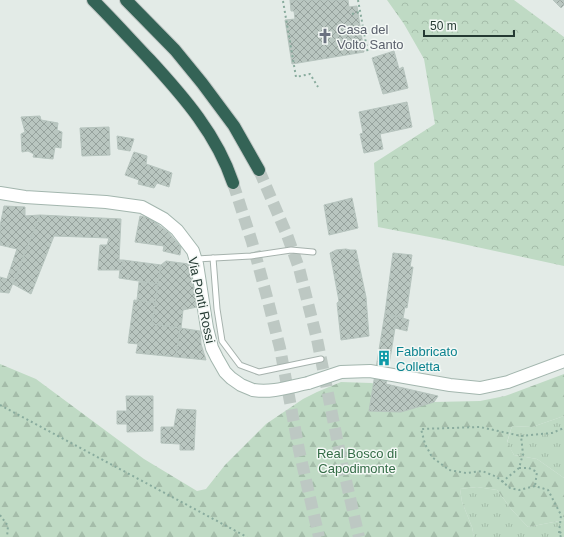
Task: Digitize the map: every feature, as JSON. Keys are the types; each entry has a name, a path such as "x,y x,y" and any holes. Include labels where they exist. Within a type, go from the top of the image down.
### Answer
{"highway":[{"path":"93,0 174,86 196,113 217,145 227,164 233,183"},
{"path":"126,0 175,50 202,82 234,126 259,170"}],"street":[{"name":"Via Ponti Rossi","path":"0,193 24,197 106,202 142,207 164,219 177,230 193,251 212,348 220,363 231,378 241,385 253,390 264,392 271,391 308,383 341,372 370,371 480,388 508,382 564,362"}],"lane":[{"path":"195,259 251,256 291,250 312,252"},
{"path":"213,258 217,309 222,341 240,365 259,372 321,359"}],"path":[{"path":"358,0 368,54"},
{"path":"283,1 296,77 310,74 318,87"},
{"path":"352,14 360,12"},
{"path":"0,405 247,537"},
{"path":"561,537 559,533 561,515 548,490 535,486 519,490 510,488 497,477 482,471 466,473 449,470 432,457 424,444 421,429 480,427 522,436 552,433 564,428"},
{"path":"502,482 519,468 523,454 522,436"},
{"path":"519,468 529,468 537,472 535,486"},
{"path":"0,515 8,526 8,537"},
{"path":"559,533 564,531"}],"green space":[{"path":"387,0 514,0 564,37 564,266 378,227 374,163 435,124 424,59 404,24"},
{"name":"Real Bosco di Capodimonte","path":"0,364 36,379 144,459 197,491 206,489 225,465 266,424 303,399 341,382 371,383 438,396 434,402 480,401 505,396 564,374 564,416 532,427 512,426 507,442 514,455 537,459 564,478 564,520 528,527 512,510 497,490 477,487 460,489 462,502 472,527 474,537 0,537"},
{"path":"564,416 564,478 537,459 514,455 507,443 512,426 532,427"},
{"path":"477,487 497,490 512,510 528,527 564,520 564,537 474,537 472,527 462,502 460,489"}],"building":[{"name":"Casa del Volto Santo","path":"290,0 348,0 349,7 357,6 364,52 292,64 285,20 295,19 294,11 291,11"},
{"path":"553,0 564,0 564,5 561,8"},
{"path":"394,51 399,69 403,67 408,88 383,94 372,58"},
{"path":"407,102 412,127 380,134 383,149 364,153 360,134 363,133 359,112"},
{"path":"40,116 41,120 58,123 57,130 62,132 61,148 55,147 53,159 33,157 34,154 28,151 22,152 21,134 25,132 21,117"},
{"path":"109,127 110,155 82,156 80,128"},
{"path":"117,136 134,139 130,151 118,149"},
{"path":"134,152 147,156 146,164 172,173 169,187 157,183 154,188 138,184 139,180 125,175"},
{"path":"352,198 358,228 329,235 324,205"},
{"path":"4,206 25,207 25,216 40,215 9,293 0,292 0,277 7,279 17,249 0,245 0,226"},
{"path":"40,215 121,219 119,260 123,260 121,270 98,270 100,245 107,245 109,238 54,236 31,294 13,284"},
{"path":"140,216 149,218 168,232 181,247 180,255 163,251 164,246 135,242"},
{"path":"336,250 356,250 366,297 369,336 341,340 337,303 339,301 330,253"},
{"path":"393,253 412,255 410,267 413,267 407,308 405,307 403,318 385,313"},
{"path":"123,260 161,265 158,284 119,278"},
{"path":"166,261 189,264 197,307 183,310 181,328 152,324 161,265"},
{"path":"139,282 158,284 155,303 137,300"},
{"path":"134,300 155,303 152,324 180,328 176,357 136,353 138,344 128,343"},
{"name":"Fabbricato Colletta","path":"385,313 409,320 407,331 395,328 386,384 438,396 434,402 401,412 369,411"},
{"path":"180,328 200,331 201,344 206,360 176,357"},
{"path":"126,396 153,396 153,431 127,432 127,424 117,424 117,411 127,411"},
{"path":"177,409 196,410 194,450 180,450 180,444 161,443 161,427 174,427"}],"tunnel":[{"path":"259,170 287,235 299,268 317,339 341,459 359,537"},
{"path":"233,183 252,242 280,348 299,450 319,537"}],"place":[{"name":"Casa del Volto Santo","path":"325,36"},
{"name":"Fabbricato Colletta","path":"384,358"}]}
